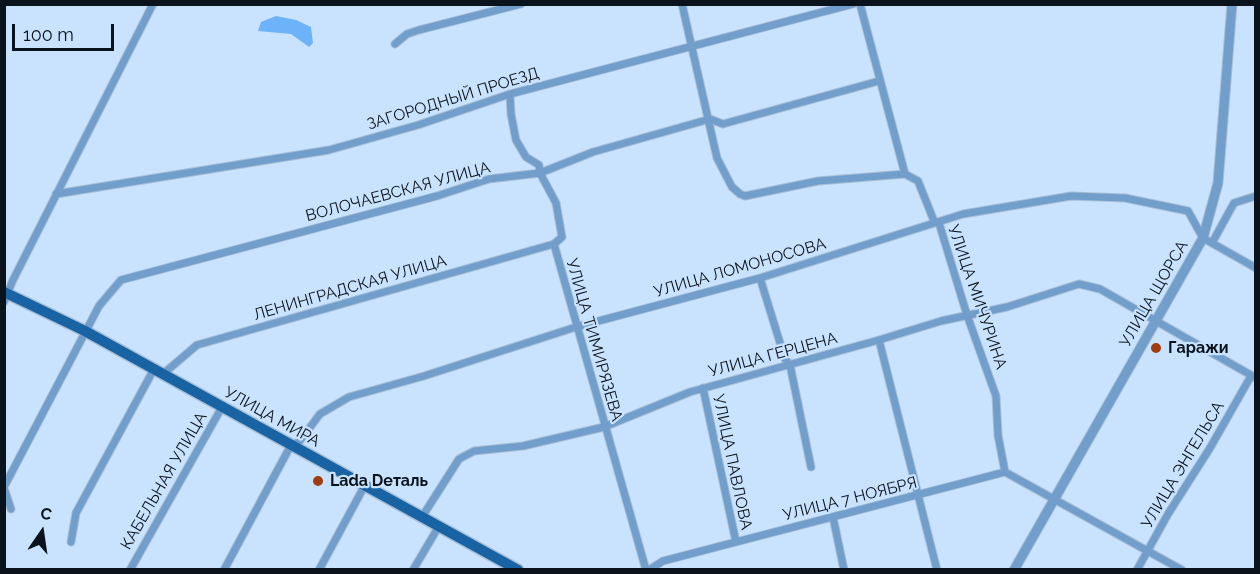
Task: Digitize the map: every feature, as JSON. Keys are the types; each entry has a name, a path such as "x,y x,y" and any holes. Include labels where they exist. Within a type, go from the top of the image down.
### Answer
{"main road":[{"name":"УЛИЦА МИРА","path":"6,296 85,331 516,569"}],"street":[{"name":"УЛИЦА МИРА","path":"6,296 12,280 153,4"},
{"path":"395,44 407,34 419,30 521,4"},
{"path":"682,4 691,34 690,48 710,119 717,159 732,188 745,196 818,181 904,174"},
{"name":"ЗАГОРОДНЫЙ ПРОЕЗД","path":"56,194 329,150 418,125 510,94 853,4"},
{"name":"УЛИЦА МИЧУРИНА","path":"860,4 904,174 918,181 934,220 939,223 967,315 996,396 998,435 1005,472"},
{"name":"УЛИЦА ЩОРСА","path":"1014,570 1203,238 1218,183 1232,4"},
{"name":"ВОЛОЧАЕВСКАЯ УЛИЦА","path":"4,488 99,306 121,280 437,196 489,179 540,172 593,152 710,119 723,124 879,81"},
{"name":"УЛИЦА ТИМИРЯЗЕВА","path":"510,94 516,140 526,157 539,165 540,172 556,203 562,237 554,244 604,427 648,570"},
{"name":"УЛИЦА ЛОМОНОСОВА","path":"224,570 291,445 299,442 320,414 349,397 424,376 576,327 760,278 963,214 1001,206 1071,196 1125,198 1188,211 1203,238"},
{"path":"1212,243 1234,203 1256,196"},
{"path":"1203,238 1256,268"},
{"name":"ЛЕНИНГРАДСКАЯ УЛИЦА","path":"71,542 76,513 159,372 197,345 554,244"},
{"path":"760,278 785,359 790,365 811,466"},
{"name":"УЛИЦА ГЕРЦЕНА","path":"422,517 459,459 474,451 523,446 604,427 703,388 967,315 1007,307 1078,284 1100,289 1253,377"},
{"path":"879,340 937,570"},
{"name":"УЛИЦА ЭНГЕЛЬСА","path":"1137,570 1253,377"},
{"name":"УЛИЦА ПАВЛОВА","path":"703,388 736,542"},
{"name":"КАБЕЛЬНАЯ УЛИЦА","path":"130,570 222,407"},
{"path":"1005,472 1148,549 1182,570"},
{"name":"УЛИЦА 7 НОЯБРЯ","path":"648,570 663,561 1005,472"},
{"path":"319,570 365,485"},
{"path":"4,488 11,509"},
{"path":"833,517 843,570"},
{"path":"413,570 438,526"}],"shaded area":[{"path":"276,16 296,20 311,27 313,43 309,47 291,34 258,31 261,22"}],"place":[{"name":"Гаражи","path":"1156,348"},
{"name":"Lada Dеталь","path":"318,481"}]}
